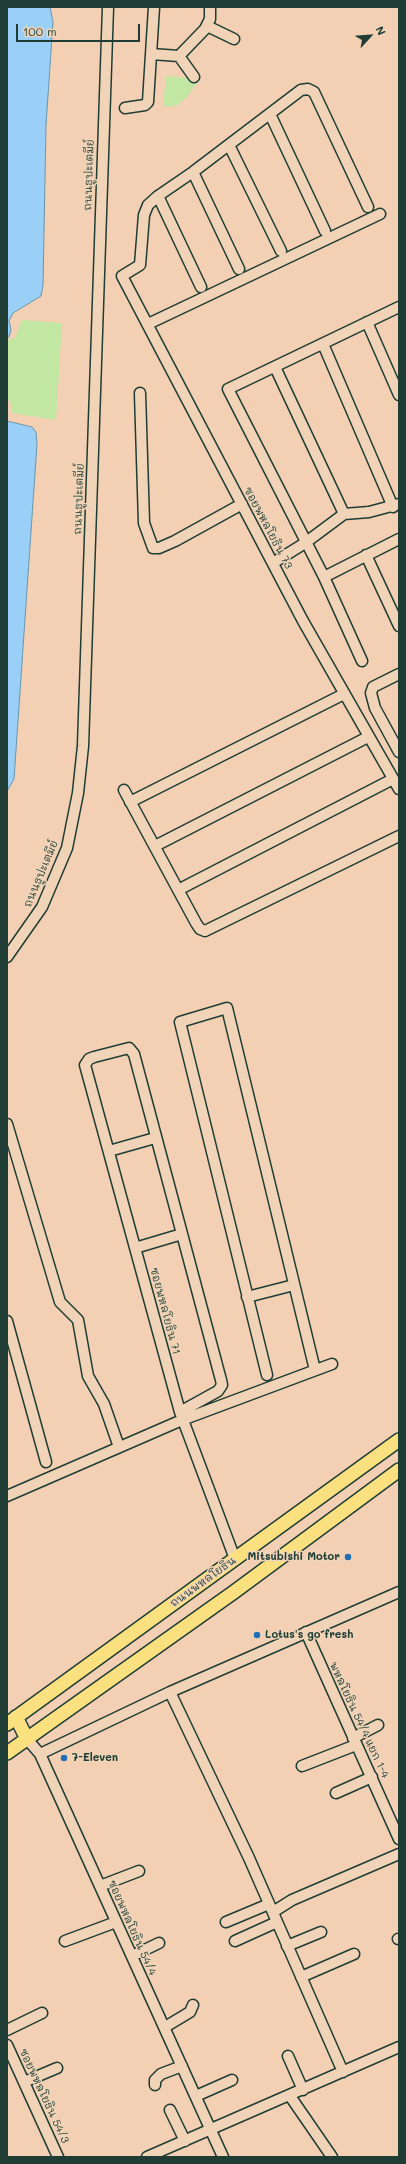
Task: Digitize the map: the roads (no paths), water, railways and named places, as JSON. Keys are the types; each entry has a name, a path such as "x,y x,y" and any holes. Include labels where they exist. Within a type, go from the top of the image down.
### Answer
{"main road":[{"name":"ถนนพหลโยธิน","path":"11,1720 399,1440"},
{"path":"7,1753 399,1470"},
{"path":"11,1720 27,1739"}],"street":[{"name":"ถนนธูปะเตมีย์","path":"102,7 106,25"},
{"name":"ถนนธูปะเตมีย์","path":"7,957 42,908 67,848 78,793 84,738 106,25 108,7"},
{"path":"125,108 146,105 148,102 154,7"},
{"path":"151,54 179,56 201,35 207,26 210,7"},
{"path":"207,26 234,39"},
{"path":"179,56 194,77"},
{"path":"202,286 158,196 193,172 302,90 308,89 314,92 368,207"},
{"path":"270,114 325,231"},
{"path":"230,144 280,251"},
{"path":"193,172 239,269"},
{"name":"ซอยพหลโยธิน 73","path":"158,196 148,205 144,215 140,265 122,276 303,621 399,789"},
{"path":"148,324 380,214"},
{"path":"362,660 324,577 305,543 228,389 399,307"},
{"path":"367,322 399,395"},
{"path":"273,563 305,543 344,514 369,512 396,506 323,344"},
{"path":"275,367 344,514"},
{"path":"140,393 144,523 148,539 153,548 159,548 175,541 242,504"},
{"path":"324,577 399,540"},
{"path":"366,555 399,626"},
{"path":"399,674 373,687 371,693 375,708 399,752"},
{"path":"130,802 344,694"},
{"path":"155,846 368,737"},
{"path":"178,890 393,780"},
{"path":"124,790 200,929 205,932 399,836"},
{"path":"267,1375 180,1022 227,1008 315,1370"},
{"name":"ซอยพหลโยธิน 71","path":"155,1138 134,1054 131,1049 89,1059 85,1065 181,1416 235,1559"},
{"path":"7,1124 60,1302 78,1320 88,1376 104,1404 119,1447"},
{"path":"7,1496 119,1447 181,1416 218,1391 222,1385 155,1138 109,1151"},
{"path":"135,1248 182,1234"},
{"path":"247,1297 294,1285"},
{"path":"7,1321 46,1462"},
{"path":"181,1416 332,1364"},
{"path":"40,1754 170,1692 399,1592"},
{"name":"พหลโยธิน 54/4 แยก 1-4","path":"306,1632 399,1839"},
{"path":"170,1692 273,1913 343,2072"},
{"path":"302,1766 355,1742 378,1725"},
{"name":"ซอยพหลโยธิน 54/4","path":"27,1739 40,1754 223,2157"},
{"path":"336,1793 372,1777"},
{"path":"235,1941 298,1897 399,1854"},
{"path":"100,1886 139,1871"},
{"path":"226,1922 273,1913"},
{"path":"65,1941 116,1922"},
{"path":"288,1946 321,1932"},
{"path":"132,1956 159,1943"},
{"path":"301,1977 354,1954"},
{"path":"164,2027 184,2017 190,2012 193,2005"},
{"path":"7,2030 42,2013"},
{"name":"ซอยพหลโยธิน 54/3","path":"7,2045 58,2157"},
{"path":"147,2157 290,2096 399,2047"},
{"path":"288,2056 303,2090"},
{"path":"155,2086 155,2080 161,2074 182,2066"},
{"path":"24,2082 57,2068"},
{"path":"196,2096 232,2080"},
{"path":"290,2096 332,2157"},
{"path":"170,2110 185,2141"}],"water":[{"path":"7,7 50,7 53,22 46,125 43,285 41,296 13,313 9,321 11,330 9,337 7,337"},
{"path":"7,421 32,427 36,432 37,444 14,779 7,791"}],"place":[{"name":"Mitsubishi Motor","path":"348,1557"},
{"name":"Lotus's go fresh","path":"257,1635"},
{"name":"7-Eleven","path":"64,1758"}]}
